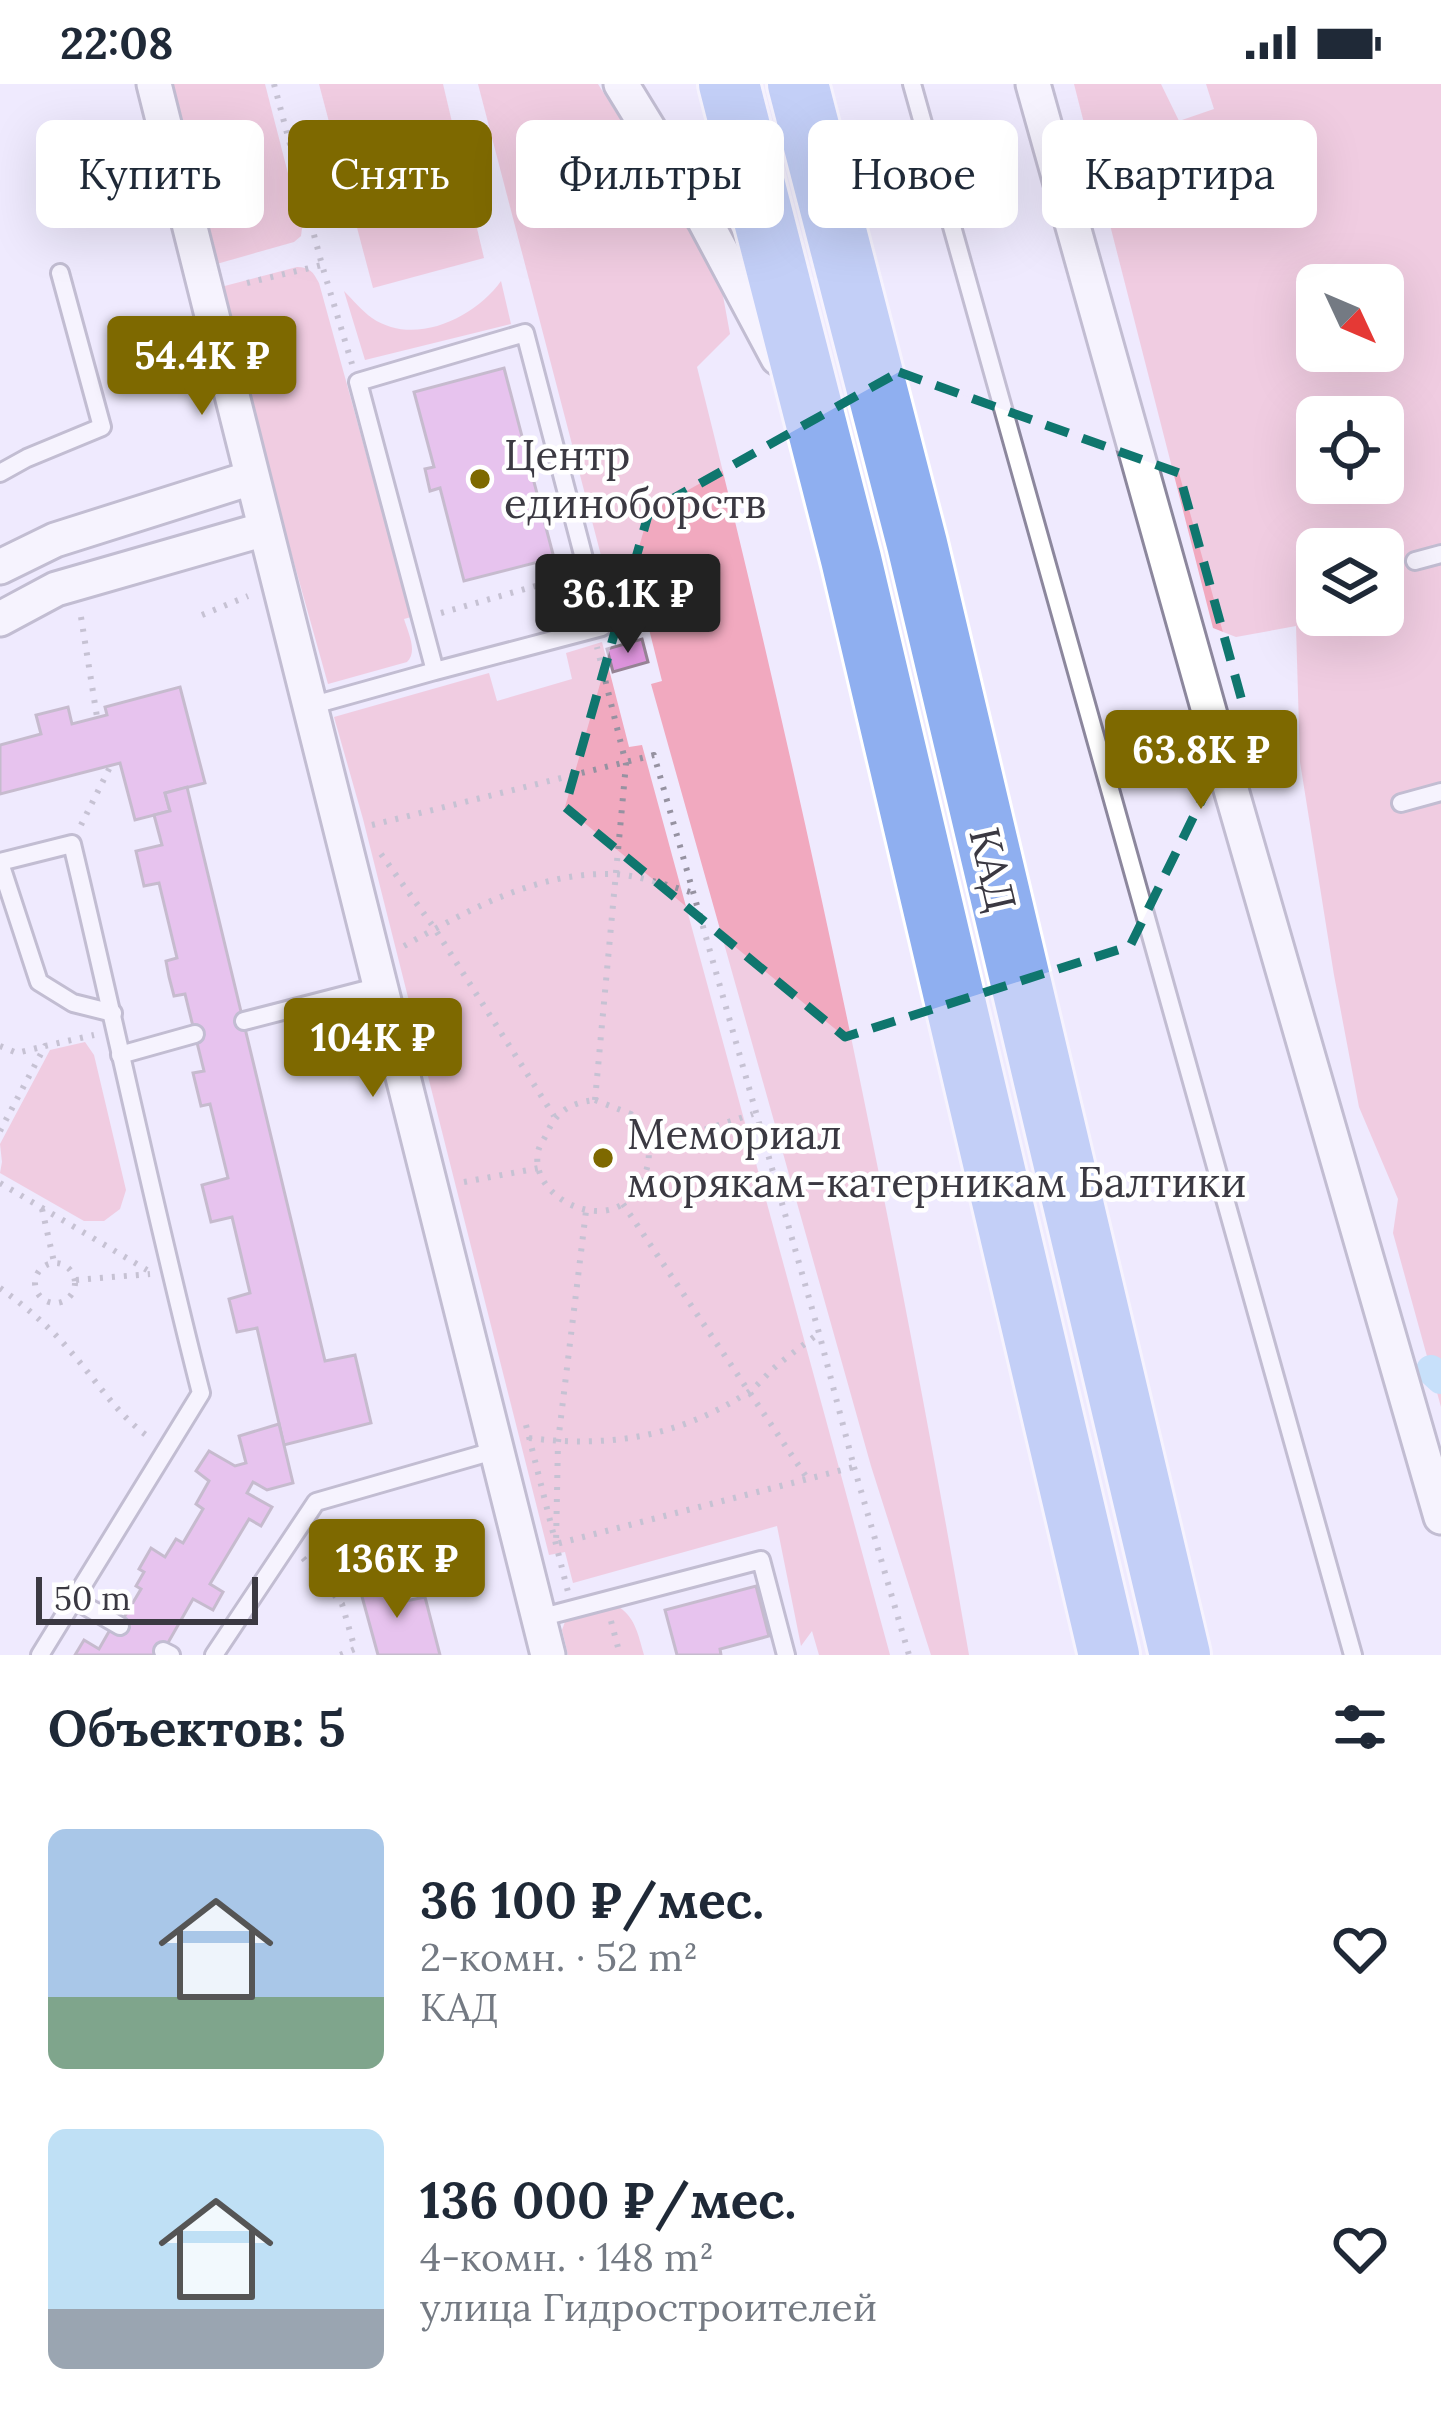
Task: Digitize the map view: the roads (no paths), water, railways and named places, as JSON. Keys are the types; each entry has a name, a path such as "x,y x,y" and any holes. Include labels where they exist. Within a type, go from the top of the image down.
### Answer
{"highway":[{"name":"КАД","path":"729,84 856,582 1109,1655"},
{"name":"КАД","path":"798,84 917,544 1180,1655"}],"street":[{"path":"154,84 548,1655"},
{"path":"621,84 705,221 818,434"},
{"path":"1033,84 1441,1517"},
{"path":"0,567 55,540 251,478"},
{"path":"0,619 56,590 265,529"}],"lane":[{"path":"912,84 1353,1655"},
{"path":"0,473 102,427 60,273"},
{"path":"310,706 602,627 525,334 358,382 435,671"},
{"path":"1415,561 1441,554"},
{"path":"1401,802 1441,792"},
{"path":"40,1655 201,1393 120,1055 114,1022 72,844 0,863 39,982 114,1022"},
{"path":"244,1021 380,986"},
{"path":"120,1055 195,1034"},
{"path":"214,1655 316,1502 497,1450"},
{"path":"539,1618 760,1560 786,1655"},
{"path":"75,1600 120,1626"}],"waterway":[{"path":"1431,1370 1441,1379"}],"place":[{"name":"Центр единоборств","path":"480,479"},
{"name":"Мемориал морякам-катерникам Балтики","path":"603,1158"}]}
